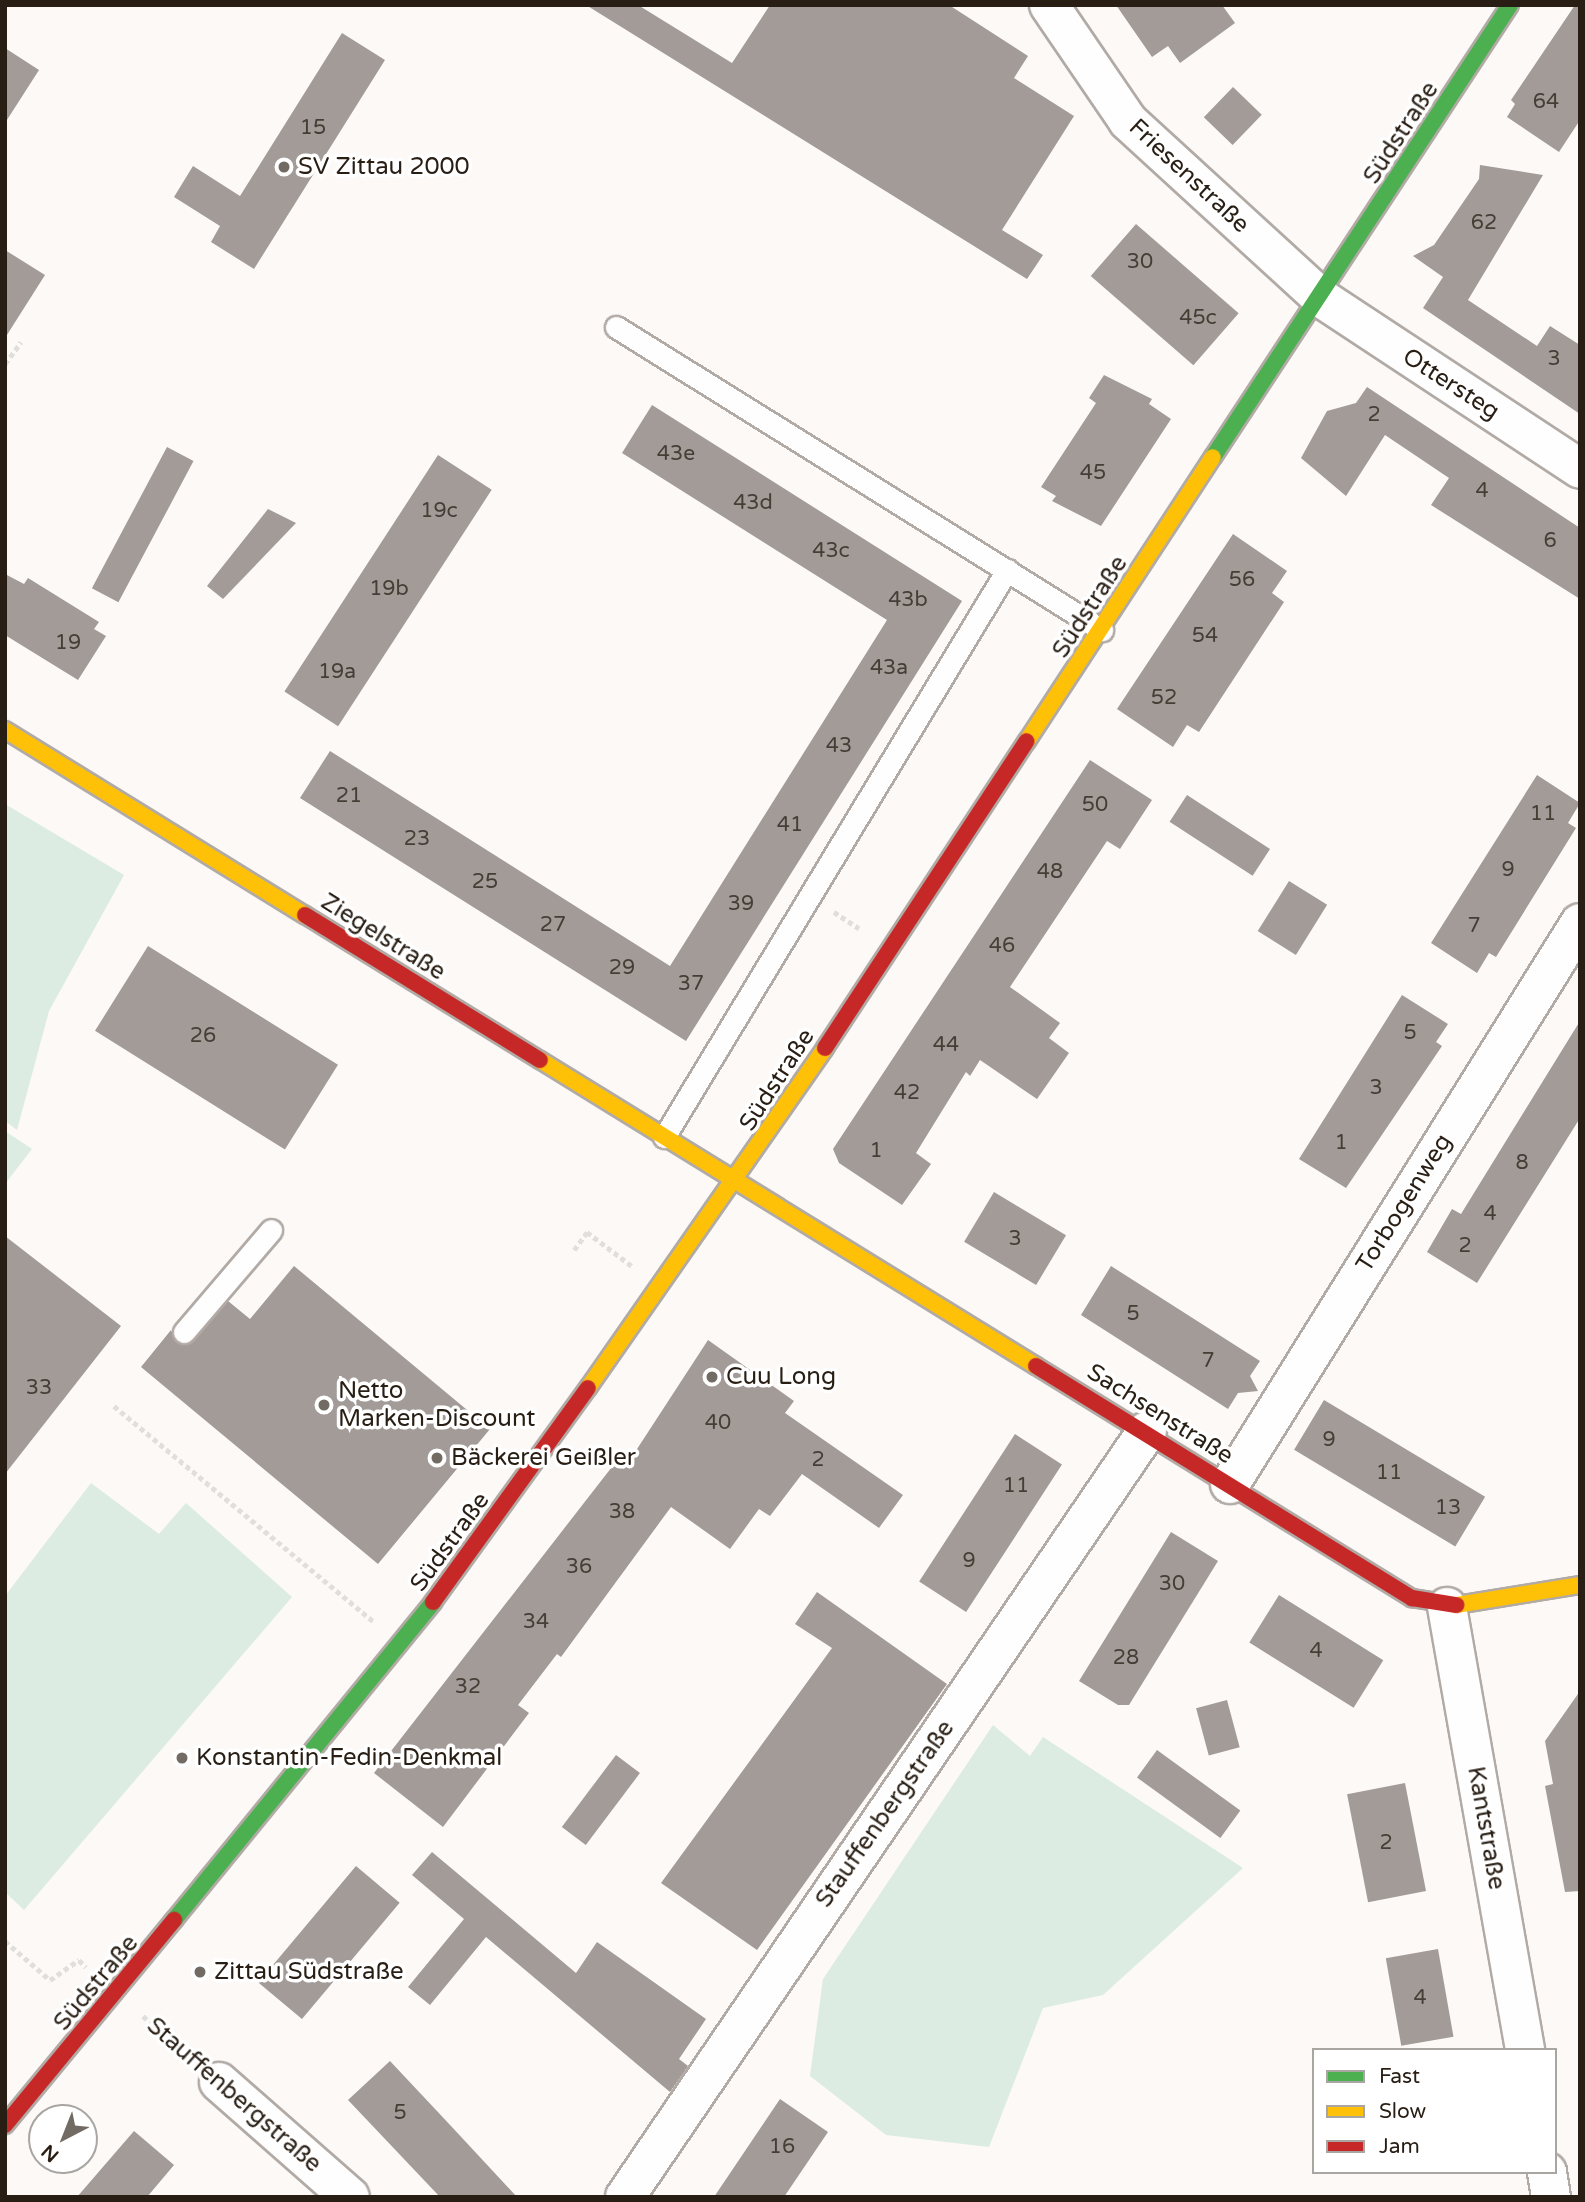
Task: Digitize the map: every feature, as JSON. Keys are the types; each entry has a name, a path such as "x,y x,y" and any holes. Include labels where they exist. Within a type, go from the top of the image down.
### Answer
{"main road":[{"name":"Südstraße","path":"5,2125 117,1994 402,1645 737,1182 1321,298 1510,5"},
{"name":"Ziegelstraße","path":"5,730 737,1182"},
{"name":"Sachsenstraße","path":"737,1182 1147,1432 1377,1579 1412,1598 1447,1607 1580,1585"}],"street":[{"name":"Friesenstraße","path":"1049,5 1128,121 1321,298"},
{"name":"Ottersteg","path":"1321,298 1580,469"},
{"name":"Torbogenweg","path":"1230,1484 1580,923"},
{"name":"Stauffenbergstraße","path":"625,2197 1147,1432"},
{"name":"Kantstraße","path":"1447,1607 1525,2048"},
{"name":"Stauffenbergstraße","path":"219,2082 350,2197"},
{"path":"1546,2174 1551,2197"}],"lane":[{"path":"616,327 1102,629"},
{"path":"664,1137 1007,570"},
{"path":"184,1332 271,1230"}],"path":[{"path":"5,364 21,342"},
{"path":"827,908 857,927"},
{"path":"574,1250 587,1232 661,1287"},
{"path":"114,1406 402,1645"},
{"name":"Stauffenbergstraße","path":"5,1941 50,1980 79,1960 219,2082"}],"shaded area":[{"path":"5,804 124,875 49,1011 17,1130 5,1121"},
{"path":"5,1131 32,1149 5,1184"},
{"path":"91,1483 159,1534 186,1503 292,1597 24,1910 5,1892 5,1596"},
{"path":"993,1725 1030,1756 1043,1737 1243,1868 1103,1995 1043,2008 989,2147 886,2135 810,2076 823,1979"}],"building":[{"path":"586,5 638,5 732,63 770,5 949,5 1028,56 1014,78 1074,116 1002,230 1043,255 1027,279"},
{"path":"1116,5 1222,5 1235,23 1180,63 1168,46 1152,57"},
{"path":"1575,5 1580,5 1580,120 1559,152 1507,117 1515,104 1511,100"},
{"path":"342,33 385,60 254,269 211,242 220,226 174,197 193,166 240,196"},
{"path":"5,48 39,70 5,123"},
{"path":"1233,87 1262,115 1233,145 1204,117"},
{"path":"1480,165 1543,175 1468,300 1537,346 1550,326 1580,345 1580,414 1423,308 1443,277 1413,256 1434,245 1479,179"},
{"path":"1136,224 1239,313 1193,365 1091,276"},
{"path":"5,250 45,275 5,338"},
{"path":"1104,375 1152,399 1149,404 1171,419 1101,526 1052,501 1056,496 1041,487 1096,403 1089,398"},
{"path":"1367,387 1580,528 1580,599 1431,505 1449,478 1385,435 1346,496 1301,458 1327,411 1356,403"},
{"path":"652,405 962,601 686,1041 300,798 330,751 670,966 887,620 622,453"},
{"path":"167,447 193,461 118,602 92,588"},
{"path":"438,455 492,490 338,726 284,692"},
{"path":"268,509 296,523 223,599 207,586"},
{"path":"1233,534 1287,571 1272,593 1284,602 1199,732 1187,725 1173,747 1117,709"},
{"path":"5,574 24,584 28,578 99,622 94,629 106,636 78,680 5,635"},
{"path":"1090,760 1152,800 1120,849 1107,841 1010,987 1060,1023 1049,1038 1069,1053 1037,1099 980,1060 970,1076 966,1072 916,1153 931,1164 902,1205 839,1163 833,1149"},
{"path":"1537,775 1580,803 1568,823 1576,828 1496,957 1489,953 1477,973 1431,943"},
{"path":"1187,795 1270,849 1253,876 1170,822"},
{"path":"1289,881 1327,905 1296,955 1258,931"},
{"path":"148,946 338,1065 285,1150 95,1031"},
{"path":"1402,995 1448,1024 1436,1042 1442,1046 1346,1188 1299,1159"},
{"path":"1580,1021 1580,1118 1477,1283 1427,1252 1452,1209 1461,1214"},
{"path":"994,1192 1066,1235 1036,1285 964,1242"},
{"path":"5,1236 121,1326 5,1474"},
{"name":"Netto Marken-Discount","path":"294,1266 490,1429 378,1564 141,1367 171,1330 176,1342 189,1344 228,1301 250,1319"},
{"path":"1111,1266 1260,1361 1250,1376 1258,1391 1238,1393 1228,1409 1081,1315"},
{"path":"708,1340 794,1401 785,1413 903,1495 879,1528 802,1474 770,1516 759,1509 730,1549 671,1507 561,1657 557,1654 518,1705 529,1713 443,1827 374,1773 615,1463 624,1469"},
{"path":"1324,1400 1485,1497 1455,1547 1294,1450"},
{"path":"1015,1434 1062,1464 966,1612 919,1582"},
{"path":"1171,1532 1218,1561 1129,1705 1118,1705 1079,1681"},
{"path":"817,1592 947,1684 757,1950 661,1883 832,1648 795,1624"},
{"path":"1279,1595 1383,1660 1354,1708 1249,1642"},
{"path":"1580,1691 1580,1891 1565,1892 1545,1786 1553,1784 1545,1741"},
{"path":"1227,1700 1240,1747 1209,1756 1196,1708"},
{"path":"1157,1750 1240,1811 1220,1838 1137,1778"},
{"path":"616,1755 640,1773 586,1845 562,1827"},
{"path":"1405,1783 1426,1891 1368,1902 1347,1794"},
{"path":"432,1852 576,1973 597,1942 706,2019 679,2059 688,2066 670,2092 486,1937 430,2005 408,1987 464,1919 412,1875"},
{"path":"356,1866 400,1903 302,2019 258,1982"},
{"path":"1438,1949 1453,2037 1401,2046 1386,1958"},
{"path":"390,2061 517,2197 440,2197 348,2100"},
{"path":"780,2099 828,2132 784,2197 714,2197"},
{"path":"134,2131 174,2165 147,2197 77,2197"}],"traffic: fast":[{"path":"1213,457 1510,5"},
{"path":"174,1920 433,1602"}],"traffic: slow":[{"path":"1027,741 1213,457"},
{"path":"5,730 305,915"},
{"path":"588,1388 825,1048"},
{"path":"540,1060 1036,1366"},
{"path":"1456,1605 1580,1585"}],"traffic: jam":[{"path":"825,1048 1027,741"},
{"path":"305,915 540,1060"},
{"path":"1036,1366 1412,1598 1456,1605"},
{"path":"433,1602 588,1388"},
{"path":"5,2125 174,1920"}],"place":[{"name":"SV Zittau 2000","path":"284,167"},
{"name":"Cuu Long","path":"712,1377"},
{"name":"Netto Marken-Discount","path":"324,1405"},
{"name":"Bäckerei Geißler","path":"437,1458"},
{"name":"Konstantin-Fedin-Denkmal","path":"182,1758"},
{"name":"Zittau Südstraße","path":"200,1972"}]}
